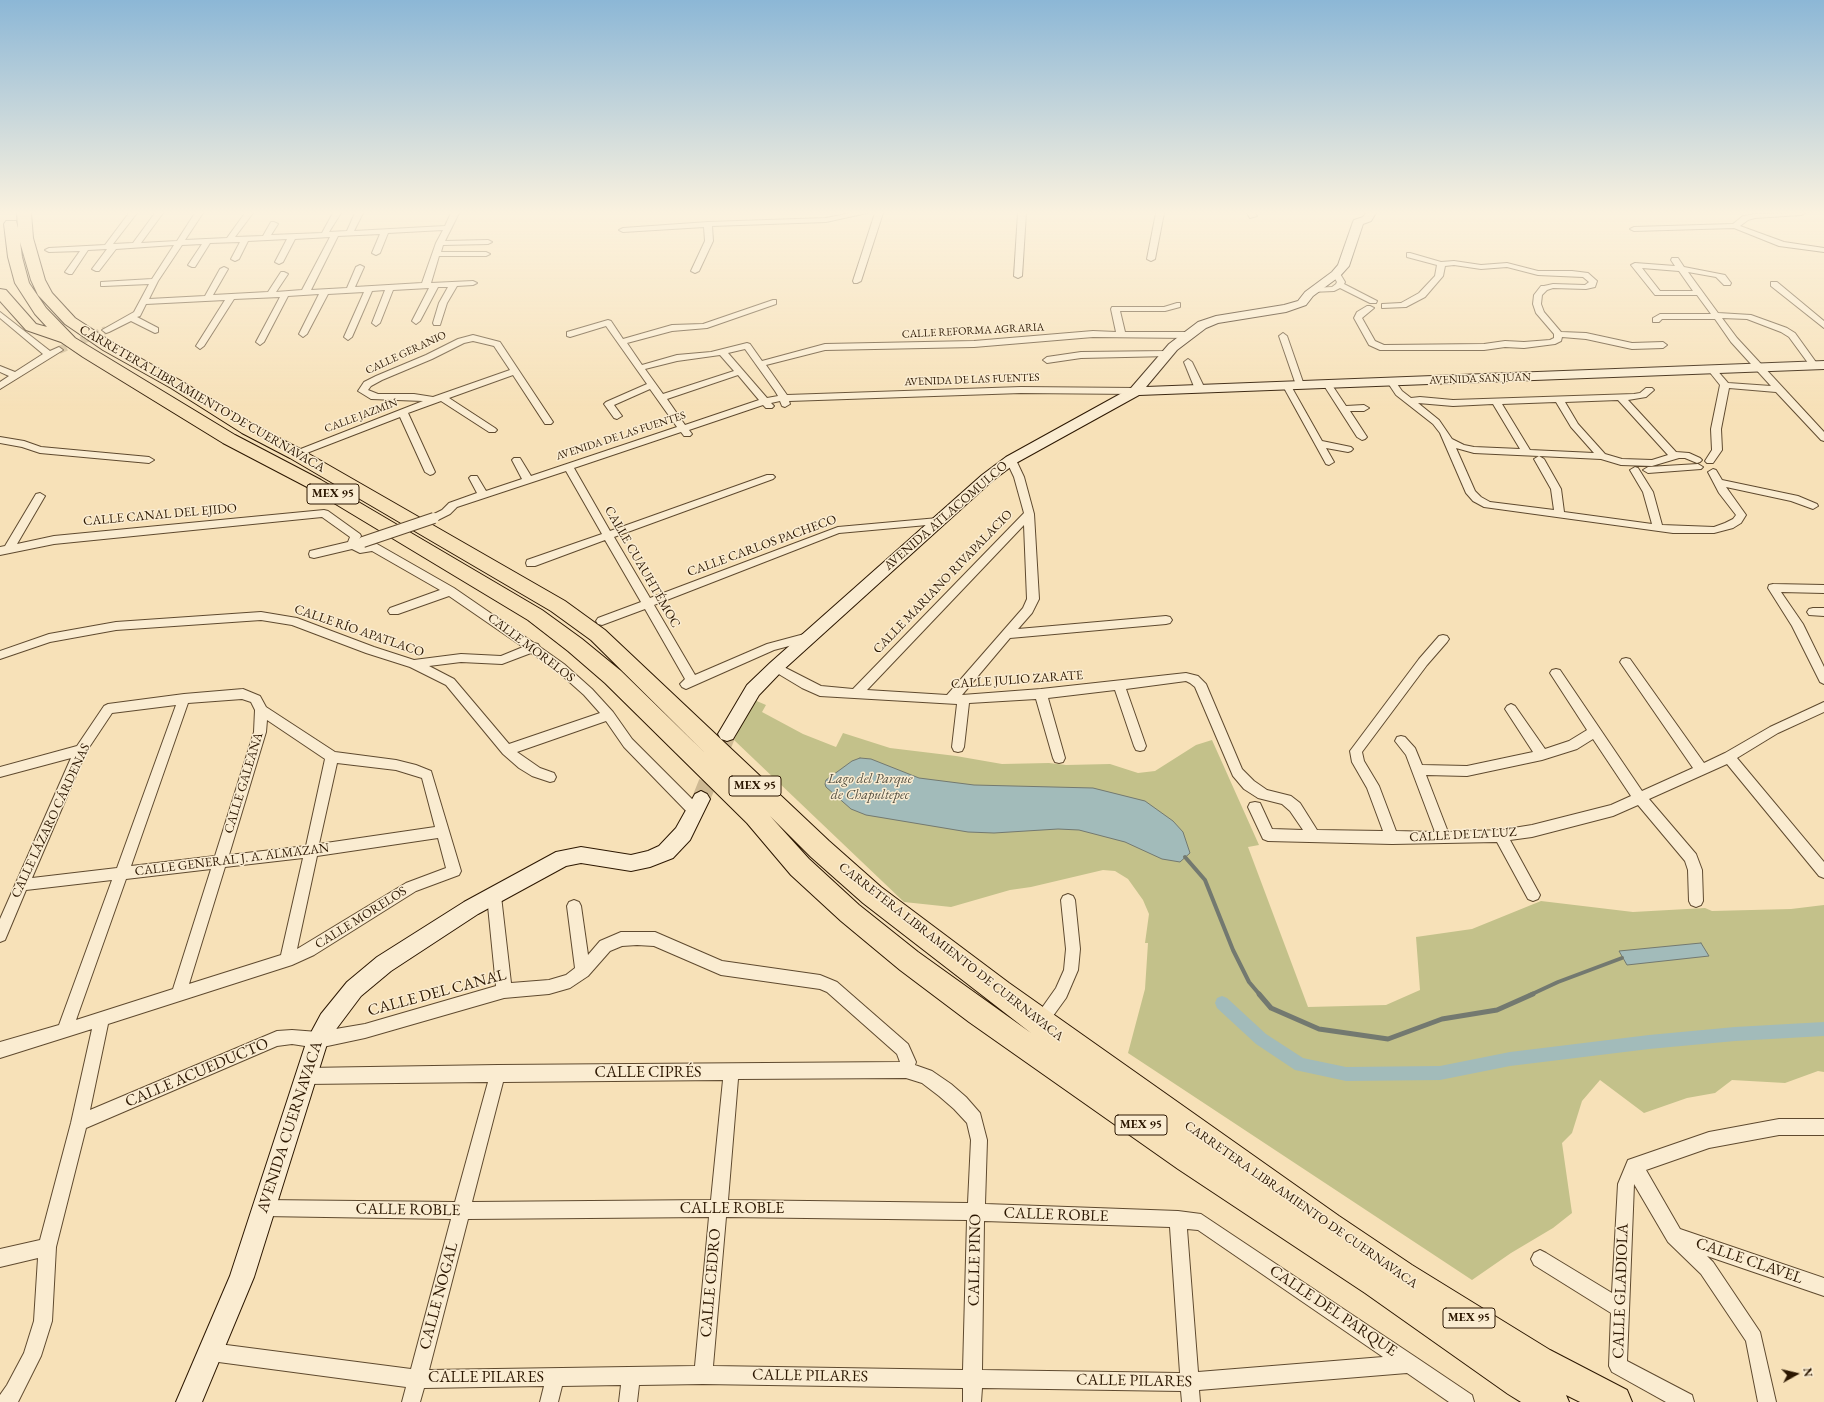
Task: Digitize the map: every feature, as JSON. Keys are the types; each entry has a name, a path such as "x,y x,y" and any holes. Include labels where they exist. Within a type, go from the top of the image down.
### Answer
{"highway":[{"name":"CARRETERA LIBRAMIENTO DE CUERNAVACA","path":"21,278 40,311 64,346 95,358 229,439 315,484 535,615 575,645 613,677 755,816 800,867 850,913 909,961 979,1013 1189,1158 1376,1282 1520,1382 1552,1402"},
{"name":"CARRETERA LIBRAMIENTO DE CUERNAVACA","path":"38,278 45,295 70,321 109,347 177,385 248,429 296,454 558,606 598,635 820,849 907,922 1040,1022 1328,1227 1389,1268 1538,1362 1615,1402"},
{"path":"0,292 32,327 64,346"}],"main road":[{"name":"AVENIDA ATLACOMULCO","path":"727,734 753,690 776,667 987,478 1012,460 1142,387 1167,354 1202,325 1216,320 1296,306 1302,303 1314,290 1337,283 1339,278"},
{"name":"AVENIDA SAN JUAN","path":"1136,391 1392,383 1819,365"},
{"name":"AVENIDA CUERNAVACA","path":"189,1402 242,1277 305,1076 318,1040 329,1021 354,990 384,964 494,896 564,858 581,855 632,863 650,859 666,852 683,834 698,805"}],"street":[{"path":"106,330 132,318 137,314 156,278"},
{"path":"208,298 219,278"},
{"path":"271,294 281,278"},
{"path":"305,292 312,278"},
{"path":"350,290 355,278"},
{"path":"416,321 432,278"},
{"path":"1337,283 1379,310 1384,306 1403,305 1422,295 1437,278"},
{"path":"1591,278 1593,281 1592,285 1586,287 1553,286 1544,288 1538,295 1537,304 1540,313 1558,334 1586,336 1632,346 1663,345"},
{"path":"1646,278 1658,293 1700,293"},
{"path":"1689,278 1734,340 1824,437"},
{"path":"1722,278 1727,283"},
{"path":"104,284 154,281"},
{"path":"142,302 473,283"},
{"path":"437,323 443,303 454,284"},
{"path":"1774,284 1824,325"},
{"path":"376,322 390,288"},
{"path":"348,337 370,289"},
{"path":"303,334 325,291"},
{"path":"260,342 285,294"},
{"path":"200,346 230,297"},
{"path":"621,342 672,328 704,326 773,302"},
{"path":"1370,304 1358,318 1376,349 1484,347 1505,344 1536,344 1552,342 1558,339 1558,334"},
{"path":"1121,334 1115,309 1165,309 1177,305"},
{"path":"1656,320 1660,316 1717,316 1747,313 1792,335 1819,365"},
{"path":"0,314 50,354"},
{"path":"132,318 155,330"},
{"path":"570,334 608,323 685,431"},
{"name":"CALLE REFORMA AGRARIA","path":"761,364 825,347 974,344 1093,334 1189,335"},
{"path":"1284,336 1293,385 1318,443 1329,462"},
{"name":"CALLE GERANIO","path":"438,398 378,397 371,396 363,391 367,384 379,378 429,358 467,339 488,341 497,344 514,372"},
{"path":"0,386 64,346"},
{"path":"640,368 677,358 723,353 747,346 761,364 785,401"},
{"path":"723,353 768,404"},
{"path":"1047,360 1081,355 1167,354"},
{"path":"1188,362 1200,389"},
{"path":"0,369 16,376"},
{"path":"1712,370 1726,385 1778,389"},
{"path":"514,372 548,422"},
{"name":"CALLE JAZMÍN","path":"296,454 438,398 514,372"},
{"path":"661,398 739,372"},
{"path":"1392,383 1400,393 1415,406 1634,397 1649,390"},
{"path":"1327,384 1362,436"},
{"path":"617,416 609,404 652,385"},
{"path":"1710,461 1717,450 1716,429 1726,385"},
{"name":"AVENIDA DE LAS FUENTES","path":"446,512 459,512 570,469 768,404 785,401 798,403 809,398 1021,390 1136,391"},
{"path":"414,397 406,411 430,472"},
{"path":"1620,397 1673,455"},
{"path":"438,398 492,430"},
{"path":"1559,399 1574,425 1602,456"},
{"path":"1496,402 1526,451"},
{"path":"1426,406 1449,441 1471,493 1488,505 1559,513 1625,525 1673,530 1714,530 1730,526 1737,521 1741,515 1723,491 1713,472"},
{"path":"1344,409 1364,408"},
{"path":"0,440 24,444 40,450 149,460"},
{"path":"1449,441 1461,447 1474,450 1526,451 1602,456 1621,462 1652,463 1661,461 1673,455 1686,455 1698,464 1706,471 1713,472 1718,468 1710,461 1703,459 1698,464 1635,470 1584,462 1538,460 1484,454 1464,456 1458,462"},
{"path":"1318,443 1348,449"},
{"path":"517,460 528,480"},
{"name":"CALLE MARIANO RIVAPALACIO","path":"855,694 1029,514 1023,489 1012,460"},
{"path":"1538,460 1556,489 1559,513"},
{"name":"AVENIDA DE LAS FUENTES","path":"358,544 434,518 446,512 453,505 528,480 570,469"},
{"name":"CALLE CUAUHTÉMOC","path":"570,469 647,604 689,682 771,647 808,637"},
{"path":"1635,470 1648,492 1658,528"},
{"path":"531,563 770,477"},
{"path":"474,478 483,495"},
{"path":"1718,482 1794,498 1813,506"},
{"path":"4,550 40,496"},
{"name":"CALLE CANAL DEL EJIDO","path":"4,550 54,540 324,513 356,536 353,541 358,544"},
{"path":"958,748 957,700 1028,610 1033,599 1029,514"},
{"name":"CALLE CARLOS PACHECO","path":"602,621 838,530 938,521"},
{"path":"314,554 358,544"},
{"name":"CALLE MORELOS","path":"358,544 360,549 373,547 450,591 534,647 560,667 588,692 609,715 628,743 698,805"},
{"path":"1824,589 1774,588 1797,624 1824,679"},
{"path":"394,611 450,591"},
{"name":"CALLE RÍO APATLACO","path":"0,655 49,638 116,626 261,616 293,621 370,650 414,664 450,682 507,750 523,764 536,772 550,777"},
{"path":"1008,634 1166,620"},
{"path":"1392,838 1373,786 1358,762 1356,751 1423,662 1443,639"},
{"path":"414,664 461,658 508,659 534,647"},
{"path":"1626,662 1701,769"},
{"name":"CALLE JULIO ZARATE","path":"776,667 806,685 820,691 957,700 1042,694 1186,677 1194,679 1200,684 1237,772 1249,785 1263,794 1286,800 1295,807 1314,836"},
{"path":"1556,673 1638,797 1691,858 1695,870 1696,901"},
{"path":"1119,685 1140,746"},
{"name":"CALLE MORELOS","path":"0,1050 288,960 309,950 411,887 454,870 427,775 416,770 396,765 332,758 261,710 256,699 243,694 184,699 108,709"},
{"path":"1042,694 1060,758"},
{"path":"65,1030 184,699"},
{"name":"CALLE DE LA LUZ","path":"1255,807 1268,835 1444,838 1501,836 1532,831 1606,812 1729,757 1774,730 1824,707"},
{"name":"CALLE LÁZARO CÁRDENAS","path":"0,935 81,750 108,709"},
{"path":"1511,709 1542,755"},
{"name":"CALLE GALEANA","path":"180,993 260,732 261,710"},
{"path":"507,750 609,715"},
{"path":"1418,770 1467,772 1542,755 1572,745 1594,732"},
{"path":"1401,741 1411,752 1444,838"},
{"path":"0,772 81,750"},
{"path":"1729,757 1824,872"},
{"path":"288,960 332,758"},
{"name":"CALLE GENERAL J. A. ALMAZAN","path":"21,885 311,851 443,832"},
{"path":"1501,836 1533,895"},
{"path":"494,896 504,992"},
{"path":"1040,1022 1061,993 1071,970 1073,949 1068,900"},
{"path":"574,906 583,971"},
{"name":"CALLE DEL CANAL","path":"318,1040 365,1031 504,992 549,988 570,981 583,971 606,946 621,939 637,938 655,940 721,968 820,982 832,987 903,1049 908,1062 906,1070"},
{"path":"6,1402 14,1392 32,1356 43,1321 47,1247 80,1123 102,1018"},
{"name":"CALLE ACUEDUCTO","path":"80,1123 277,1039 292,1037 318,1040"},
{"name":"CALLE CIPRÉS","path":"305,1076 498,1073 730,1073 906,1070 926,1077 945,1090 960,1103 974,1119"},
{"name":"CALLE NOGAL","path":"411,1402 498,1073"},
{"name":"CALLE CEDRO","path":"703,1375 730,1073"},
{"name":"CALLE PINO","path":"972,1402 979,1140 974,1119"},
{"path":"1768,1402 1754,1338 1707,1268 1674,1236 1634,1166 1709,1140 1779,1127 1824,1127"},
{"name":"CALLE GLADIOLA","path":"1634,1166 1626,1184 1619,1307 1618,1366 1685,1402"},
{"name":"CALLE ROBLE","path":"264,1208 461,1211 718,1208 976,1212 1178,1219 1201,1222"},
{"path":"1178,1219 1191,1402"},
{"name":"CALLE DEL PARQUE","path":"1201,1222 1465,1402"},
{"name":"CALLE CLAVEL","path":"1674,1236 1824,1287"},
{"path":"0,1258 47,1247"},
{"path":"1540,1259 1619,1307"},
{"name":"CALLE PILARES","path":"211,1352 417,1379 703,1375 1190,1382 1411,1364"},
{"path":"628,1402 630,1375"},
{"path":"549,1402 555,1378"}],"shaded area":[{"path":"752,699 766,705 762,712 803,734 836,747 843,733 890,748 956,756 1002,764 1110,764 1138,773 1155,771 1196,745 1212,740 1259,845 1248,847 1308,1007 1386,1005 1420,990 1416,937 1472,929 1541,901 1633,912 1705,908 1712,911 1791,909 1824,905 1824,1072 1818,1071 1785,1083 1732,1080 1715,1093 1687,1098 1644,1113 1600,1080 1582,1101 1572,1133 1562,1143 1572,1213 1553,1228 1511,1253 1472,1280 1128,1053 1145,989 1148,943 1145,943 1149,914 1143,900 1128,879 1115,871 1103,870 1031,887 1010,890 951,907 904,902 734,740"}],"water":[{"name":"Lago del Parque de Chapultepec","path":"860,758 871,759 919,778 974,785 1093,788 1145,801 1173,821 1183,832 1190,853 1180,862 1162,859 1125,842 1079,830 1058,829 994,833 968,832 866,815 851,809 826,787 825,784 826,780 852,761"},
{"path":"1701,943 1709,956 1627,965 1619,951"}],"waterway":[{"path":"1185,857 1205,880 1233,950 1249,982 1260,995"},
{"path":"1530,995 1558,982 1622,958"},
{"path":"1259,994 1271,1008 1319,1029 1388,1039 1442,1019 1497,1010 1533,994"},
{"path":"1222,1003 1261,1039 1300,1065 1346,1074 1440,1073 1510,1059 1649,1042 1735,1034 1824,1029"}],"tunnel":[{"path":"59,350 106,330"},
{"path":"701,799 727,734"}]}
